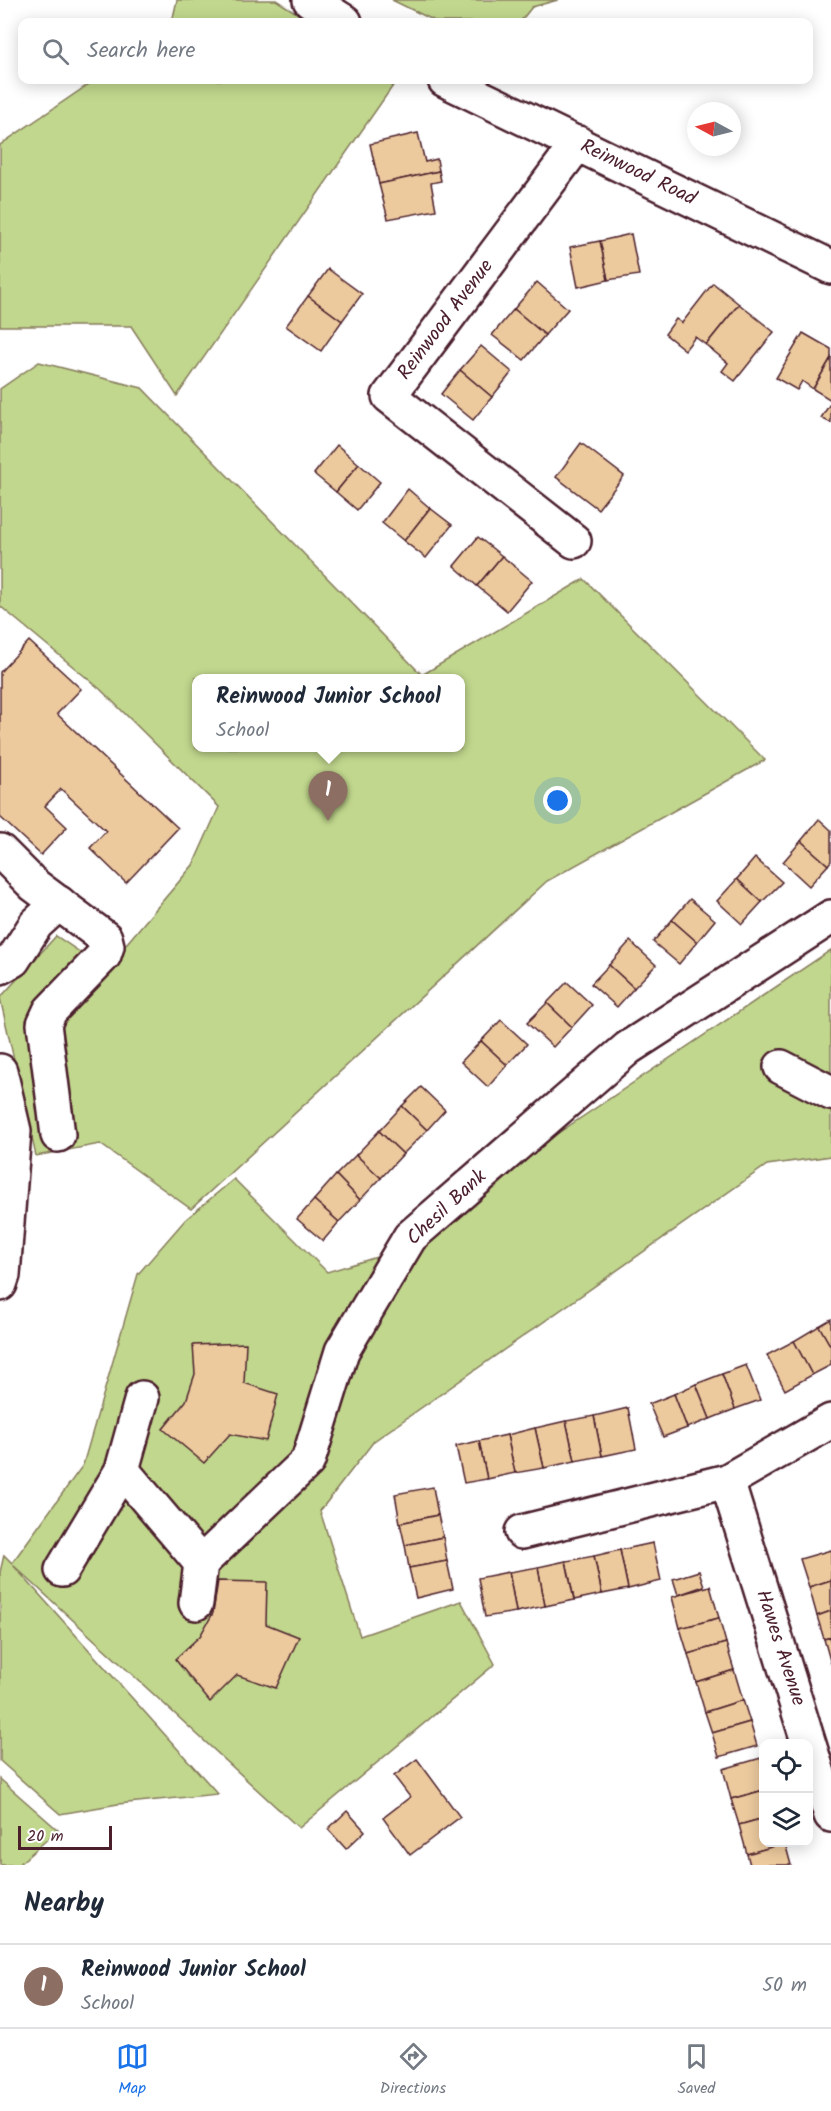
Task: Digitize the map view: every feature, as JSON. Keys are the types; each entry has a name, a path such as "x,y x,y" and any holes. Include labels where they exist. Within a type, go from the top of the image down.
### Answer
{"street":[{"path":"310,0 339,18"},
{"name":"Reinwood Road","path":"452,84 831,267"},
{"name":"Reinwood Avenue","path":"574,541 389,396 578,143"},
{"path":"0,851 34,885 105,938 107,946 104,955 50,1011 44,1024 58,1135"},
{"path":"0,967 13,960 36,924 59,903"},
{"name":"Chesil Bank","path":"201,1563 308,1461 342,1351 410,1237 628,1048 831,917"},
{"path":"781,1067 831,1093"},
{"path":"0,1071 14,1131 3,1275 0,1284"},
{"path":"62,1570 122,1470 142,1398"},
{"path":"522,1532 727,1481 831,1421"},
{"path":"122,1470 201,1563 196,1604"},
{"name":"Hawes Avenue","path":"727,1481 820,1737 831,1815"}],"green space":[{"path":"177,0 276,0 305,18 173,18"},
{"path":"392,0 558,0 532,7 523,18 429,18"},
{"path":"89,84 394,84 177,396 131,326 0,326 0,145"},
{"path":"39,362 142,388 421,674 192,674 192,752 465,752 465,674 424,674 584,579 765,760 547,881 191,1209 100,1144 36,1156 0,998 56,936 105,969 193,865 219,807 100,689 0,606 0,389"},
{"path":"831,950 831,1156 767,1165 374,1441 320,1511 360,1636 461,1601 495,1664 299,1828 13,1565 218,1794 118,1804 60,1814 0,1761 0,1572 4,1555 12,1563 83,1465 138,1274 185,1220 234,1179 327,1272 427,1242 527,1154"},
{"path":"0,1779 58,1830 18,1865 0,1865"}],"building":[{"path":"418,133 425,162 437,159 439,171 379,184 370,144"},
{"path":"439,171 441,181 431,183 436,210 388,219 379,184"},
{"path":"631,234 639,275 608,280 600,241"},
{"path":"600,241 608,280 578,287 570,247"},
{"path":"328,269 362,294 342,321 308,296"},
{"path":"537,282 568,309 545,335 514,309"},
{"path":"713,283 739,304 706,345 695,337 685,350 665,334 676,319 682,323"},
{"path":"308,296 342,321 321,351 286,326"},
{"path":"739,304 774,332 735,381 722,371 728,363 706,345"},
{"path":"514,309 545,335 524,360 492,335"},
{"path":"803,333 831,349 831,358 813,389 802,381 797,390 776,378"},
{"path":"481,346 512,372 492,397 460,370"},
{"path":"831,358 831,400 813,389"},
{"path":"460,370 492,397 473,420 441,394"},
{"path":"831,402 831,423 821,418"},
{"path":"581,443 624,476 598,509 556,477"},
{"path":"337,445 359,464 336,492 314,474"},
{"path":"359,464 380,482 357,510 336,492"},
{"path":"408,489 430,508 404,541 382,523"},
{"path":"430,508 452,525 426,558 404,541"},
{"path":"478,537 502,556 477,586 454,566"},
{"path":"502,556 532,581 507,611 477,586"},
{"path":"29,641 81,689 57,714 178,828 126,883 90,848 106,831 61,789 45,806 67,827 41,855 0,817 0,672"},
{"path":"819,819 831,830 831,861 828,865 801,841"},
{"path":"801,841 828,865 809,886 783,862"},
{"path":"755,858 782,882 762,902 737,879"},
{"path":"737,879 762,902 742,924 717,901"},
{"path":"690,899 715,920 697,942 672,920"},
{"path":"672,920 697,942 679,964 653,942"},
{"path":"630,941 656,965 634,988 609,965"},
{"path":"609,965 634,988 617,1007 591,984"},
{"path":"567,982 592,1005 572,1027 547,1003"},
{"path":"547,1003 572,1027 553,1047 527,1023"},
{"path":"501,1020 527,1044 507,1065 481,1041"},
{"path":"481,1041 507,1065 488,1087 461,1062"},
{"path":"421,1087 445,1110 427,1130 402,1106"},
{"path":"402,1106 427,1130 403,1154 379,1131"},
{"path":"379,1131 403,1154 381,1178 356,1155"},
{"path":"356,1155 381,1178 360,1200 336,1175"},
{"path":"336,1175 360,1200 339,1222 314,1200"},
{"path":"314,1200 339,1222 323,1241 297,1219"},
{"path":"831,1319 831,1347 819,1326"},
{"path":"819,1326 831,1347 831,1365 812,1375 794,1341"},
{"path":"794,1341 812,1375 785,1390 767,1355"},
{"path":"246,1343 244,1383 278,1394 266,1441 230,1434 204,1463 163,1429 186,1401 195,1374 193,1345"},
{"path":"746,1365 760,1400 735,1409 722,1374"},
{"path":"722,1374 735,1409 710,1419 696,1384"},
{"path":"696,1384 710,1419 687,1428 674,1394"},
{"path":"674,1394 687,1428 663,1437 649,1404"},
{"path":"628,1408 636,1449 602,1456 594,1416"},
{"path":"594,1416 602,1456 575,1461 566,1421"},
{"path":"566,1421 575,1461 544,1468 535,1428"},
{"path":"535,1428 544,1468 515,1473 507,1435"},
{"path":"507,1435 515,1473 487,1479 479,1441"},
{"path":"479,1441 487,1479 464,1483 456,1446"},
{"path":"433,1487 438,1515 400,1523 395,1494"},
{"path":"438,1515 443,1537 405,1545 400,1523"},
{"path":"443,1537 447,1561 409,1568 405,1545"},
{"path":"653,1543 661,1581 628,1589 620,1550"},
{"path":"620,1550 628,1589 602,1594 594,1556"},
{"path":"831,1550 831,1580 809,1587 800,1559"},
{"path":"594,1556 602,1594 574,1600 566,1561"},
{"path":"447,1561 453,1589 416,1598 409,1568"},
{"path":"566,1561 574,1600 545,1606 538,1567"},
{"path":"538,1567 545,1606 516,1612 509,1572"},
{"path":"699,1571 704,1586 678,1595 673,1579"},
{"path":"509,1572 516,1612 485,1617 478,1578"},
{"path":"831,1580 831,1611 817,1616 809,1587"},
{"path":"218,1581 267,1582 266,1624 299,1637 276,1688 237,1675 210,1702 175,1659 200,1636 213,1613"},
{"path":"710,1586 719,1618 680,1628 672,1597"},
{"path":"831,1611 831,1637 824,1639 817,1616"},
{"path":"719,1618 726,1643 688,1654 680,1628"},
{"path":"831,1637 831,1664 824,1639"},
{"path":"726,1643 734,1670 696,1682 688,1654"},
{"path":"734,1670 743,1700 705,1712 696,1682"},
{"path":"743,1700 750,1722 712,1733 705,1712"},
{"path":"750,1722 757,1746 719,1757 712,1733"},
{"path":"417,1759 460,1817 410,1855 383,1818 410,1797 394,1776"},
{"path":"759,1759 759,1791 731,1799 723,1769"},
{"path":"759,1791 759,1819 739,1825 731,1799"},
{"path":"347,1811 365,1831 346,1849 328,1829"},
{"path":"759,1819 759,1847 771,1847 747,1854 739,1825"},
{"path":"771,1847 786,1847 791,1865 750,1865 747,1854"}],"place":[{"name":"Reinwood Junior School","path":"328,821"}]}
